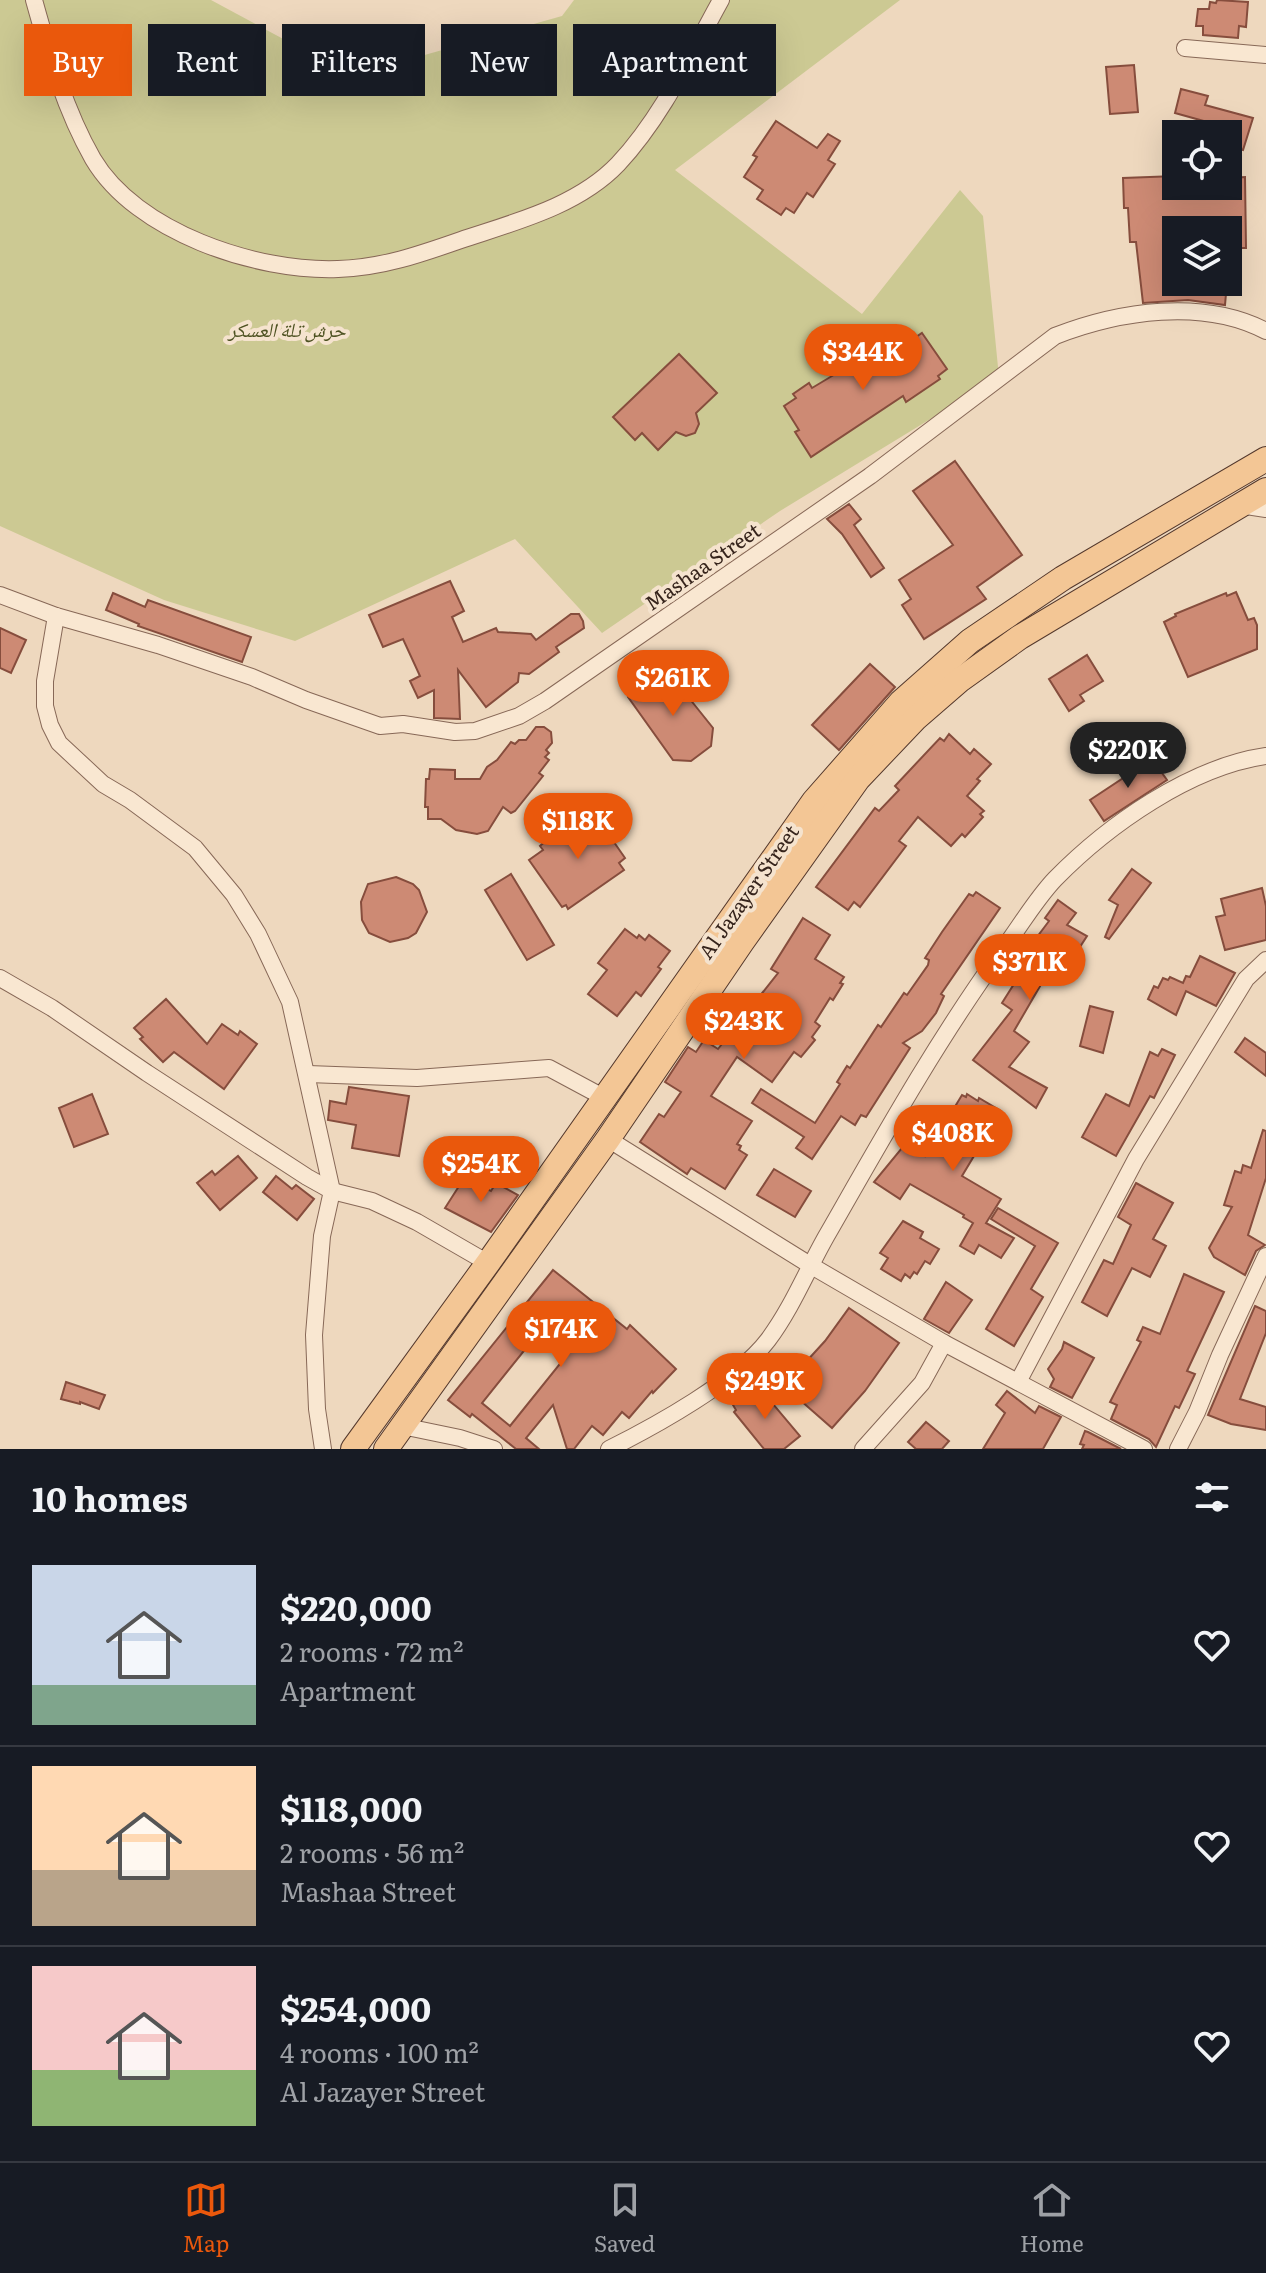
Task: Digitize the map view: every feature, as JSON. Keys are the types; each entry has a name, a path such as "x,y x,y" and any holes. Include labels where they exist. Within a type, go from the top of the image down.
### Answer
{"main road":[{"name":"Al Jazayer Street","path":"353,1449 814,801 901,702 970,641 1063,578 1266,459"},
{"name":"Al Jazayer Street","path":"386,1449 608,1139 858,779 915,719 960,680 1020,637 1266,490"}],"street":[{"path":"34,0 71,115 94,160 125,196 155,220 195,242 274,262 338,269 390,263 498,228 579,195 617,164 655,117 721,0"},
{"path":"1185,48 1266,55"},
{"name":"Mashaa Street","path":"0,595 56,616 185,654 380,726 403,724 455,732 475,731 519,716 545,701 870,476 1055,336 1088,325 1165,312 1213,315 1242,321 1266,331"},
{"path":"1240,505 1266,509"},
{"path":"56,616 45,681 45,706 59,743 103,784 195,848 234,895 258,934 290,1002 332,1191 322,1236 314,1335 317,1409 323,1449"},
{"path":"609,1449 672,1413 745,1363 766,1342 783,1318 886,1132 977,986 1054,880 1121,823 1191,779 1240,760 1266,756"},
{"path":"1018,1382 1136,1159 1246,979 1266,960"},
{"path":"0,978 52,1008 147,1073 332,1191 385,1207 488,1263"},
{"path":"308,1074 417,1078 549,1068 603,1097"},
{"path":"608,1139 810,1265 944,1343 1144,1449"},
{"path":"1178,1449 1266,1256"},
{"path":"863,1449 922,1383 944,1343"},
{"path":"402,1426 460,1438 494,1449"}],"green space":[{"name":"حرش تلة العسكر","path":"0,0 211,0 255,24 148,24 148,96 266,96 266,30 282,38 282,96 425,96 425,55 441,50 441,96 557,96 557,24 534,24 562,16 574,0 900,0 776,94 776,24 573,24 573,96 773,96 675,170 862,314 960,190 983,216 999,377 780,511 602,633 515,539 295,641 164,600 0,526"}],"building":[{"path":"1217,0 1248,2 1246,27 1239,26 1238,38 1203,35 1203,26 1196,26 1198,9 1209,9 1210,2 1216,3"},
{"path":"1134,65 1138,112 1110,114 1106,67"},
{"path":"1181,89 1208,96 1205,105 1253,118 1243,150 1242,120 1200,120 1175,113"},
{"path":"776,121 817,148 828,134 840,141 828,160 835,164 813,197 807,193 794,213 786,208 781,215 757,199 763,190 744,177 757,157 753,155"},
{"path":"1162,177 1162,200 1242,200 1242,177 1245,177 1246,248 1242,248 1242,216 1162,216 1162,296 1226,296 1225,305 1188,300 1143,303 1136,242 1130,242 1128,208 1124,208 1123,178"},
{"path":"922,333 947,369 938,376 940,379 906,402 903,396 811,457 795,432 799,430 784,406 796,398 793,394 809,383 812,388 852,364 855,369 906,336 910,341"},
{"path":"679,354 717,393 696,413 699,424 695,433 686,436 676,432 658,450 642,433 635,440 613,417"},
{"path":"955,461 1022,555 977,587 986,599 924,639 902,605 911,599 899,580 953,545 913,491"},
{"path":"849,504 861,519 854,525 884,568 871,577 842,534 827,519"},
{"path":"450,581 464,611 452,617 463,642 496,628 498,632 531,634 536,640 571,614 579,614 584,628 556,647 559,652 529,674 519,673 518,682 486,707 458,670 460,719 434,718 434,690 418,698 410,681 420,676 403,639 383,647 369,615"},
{"path":"1236,592 1248,620 1254,618 1257,625 1257,649 1188,677 1164,622 1175,614 1226,593 1227,596"},
{"path":"113,593 145,607 148,600 251,637 242,662 138,626 106,610"},
{"path":"0,628 26,640 11,673 0,668"},
{"path":"1087,655 1103,681 1080,695 1084,701 1069,711 1049,679"},
{"path":"870,664 895,687 839,750 812,725"},
{"path":"665,668 713,728 711,746 691,761 673,760 628,697"},
{"path":"536,727 544,727 551,732 552,743 545,757 549,760 539,773 543,776 515,811 511,813 503,807 488,831 477,834 456,830 441,819 428,819 426,779 429,779 430,769 455,770 455,779 480,779 511,742 515,744 526,740"},
{"path":"949,734 970,754 974,749 991,764 967,796 984,811 980,814 983,817 965,837 962,834 951,846 918,817 899,841 906,846 860,907 854,902 848,910 816,887 875,808 879,811 899,790 895,786 940,738 944,741"},
{"path":"1152,759 1167,780 1104,821 1090,800"},
{"path":"593,812 625,858 619,863 624,870 568,909 566,905 562,907 529,860 543,850 540,846 556,832 572,821 575,825"},
{"path":"1132,869 1151,883 1109,939 1105,937 1118,905 1109,900"},
{"path":"511,874 554,945 527,960 485,890"},
{"path":"396,877 419,890 427,912 416,933 390,942 369,933 362,920 361,902 368,884"},
{"path":"1262,888 1266,906 1266,940 1225,950 1216,917 1225,915 1221,899"},
{"path":"976,892 1000,908 941,994 944,996 936,1013 922,1031 903,1043 910,1048 866,1117 861,1115 855,1125 841,1116 812,1159 796,1148 804,1137 752,1103 761,1089 815,1123 840,1084 837,1082 847,1066 850,1068 878,1025 881,1027 904,993 907,995 928,965 929,960 925,958 942,932 969,894 973,896"},
{"path":"1058,900 1076,913 1067,925 1087,936 1061,976 1050,969 1014,1031 1029,1042 1009,1067 1047,1088 1036,1108 973,1060 1012,1010 1002,1003 1036,949 1031,945 1049,921 1045,918"},
{"path":"803,918 830,935 815,959 844,977 840,983 843,984 815,1022 820,1026 812,1037 815,1040 801,1057 794,1052 772,1082 737,1057 711,1096 752,1121 737,1144 741,1146 739,1150 747,1155 725,1189 691,1168 687,1174 640,1142 659,1114 664,1117 681,1092 665,1082 688,1047 696,1052 704,1040 718,1049 778,973 771,969"},
{"path":"625,929 645,940 649,935 670,951 641,996 636,992 617,1016 588,994 607,970 598,963"},
{"path":"1200,956 1235,973 1216,1006 1186,991 1176,1015 1148,999 1154,986 1158,988 1163,978 1168,980 1170,977 1183,983 1186,976 1190,977"},
{"path":"166,999 207,1044 222,1024 238,1035 240,1031 257,1044 224,1089 174,1052 163,1062 140,1039 143,1037 134,1028"},
{"path":"1090,1006 1113,1012 1103,1053 1080,1046"},
{"path":"1245,1038 1266,1053 1266,1076 1235,1052"},
{"path":"1162,1049 1175,1055 1154,1098 1150,1096 1116,1156 1082,1137 1106,1094 1129,1106 1150,1052 1158,1056"},
{"path":"349,1087 409,1096 399,1156 352,1148 356,1125 328,1120 330,1101 346,1104"},
{"path":"92,1094 108,1134 74,1147 59,1108"},
{"path":"967,1094 1001,1111 962,1176 1001,1199 986,1223 1014,1238 1001,1258 979,1245 974,1254 960,1246 973,1223 964,1215 910,1184 900,1199 874,1182 906,1143 925,1156 962,1095 966,1097"},
{"path":"1263,1130 1266,1131 1266,1178 1248,1235 1265,1245 1256,1251 1245,1275 1214,1257 1209,1248 1232,1207 1224,1205 1235,1171 1241,1173 1243,1165 1251,1168"},
{"path":"238,1156 257,1178 220,1210 197,1183 212,1171 215,1175"},
{"path":"774,1169 811,1191 795,1217 757,1195"},
{"path":"276,1176 292,1189 296,1185 314,1199 297,1220 263,1192"},
{"path":"461,1183 477,1184 491,1191 496,1183 518,1195 491,1232 445,1208"},
{"path":"1136,1183 1173,1203 1153,1239 1166,1246 1150,1277 1132,1268 1107,1316 1082,1302 1104,1260 1113,1264 1131,1225 1118,1217"},
{"path":"998,1208 1058,1243 1031,1289 1043,1297 1014,1346 986,1329 1035,1246 991,1219"},
{"path":"903,1221 923,1232 920,1238 939,1249 930,1264 925,1261 917,1274 914,1272 910,1278 905,1274 901,1281 881,1269 888,1258 880,1253"},
{"path":"553,1270 627,1329 630,1325 676,1369 629,1418 622,1412 603,1435 592,1426 574,1449 567,1449 553,1405 526,1438 539,1449 516,1449 472,1414 470,1417 448,1400","holes":["556,1311 584,1334 510,1426 482,1403"]},
{"path":"1184,1274 1224,1292 1187,1371 1195,1374 1179,1408 1175,1406 1156,1447 1149,1439 1111,1419 1117,1405 1110,1402 1141,1342 1137,1340 1143,1327 1160,1334"},
{"path":"946,1282 972,1300 949,1333 924,1319"},
{"path":"1255,1306 1266,1311 1266,1333 1240,1399 1266,1407 1266,1430 1231,1424 1208,1415"},
{"path":"849,1308 899,1343 865,1391 832,1428 784,1386 825,1341"},
{"path":"1064,1342 1094,1358 1072,1398 1050,1387 1054,1379 1048,1369"},
{"path":"66,1382 105,1395 99,1409 61,1399"},
{"path":"757,1385 800,1436 784,1449 764,1449 734,1412 733,1405"},
{"path":"1007,1391 1035,1413 1039,1406 1061,1417 1043,1449 983,1449 1005,1413 996,1405"},
{"path":"926,1422 949,1441 942,1449 916,1449 908,1442"},
{"path":"1085,1431 1121,1449 1082,1449 1084,1445 1080,1444"}]}
